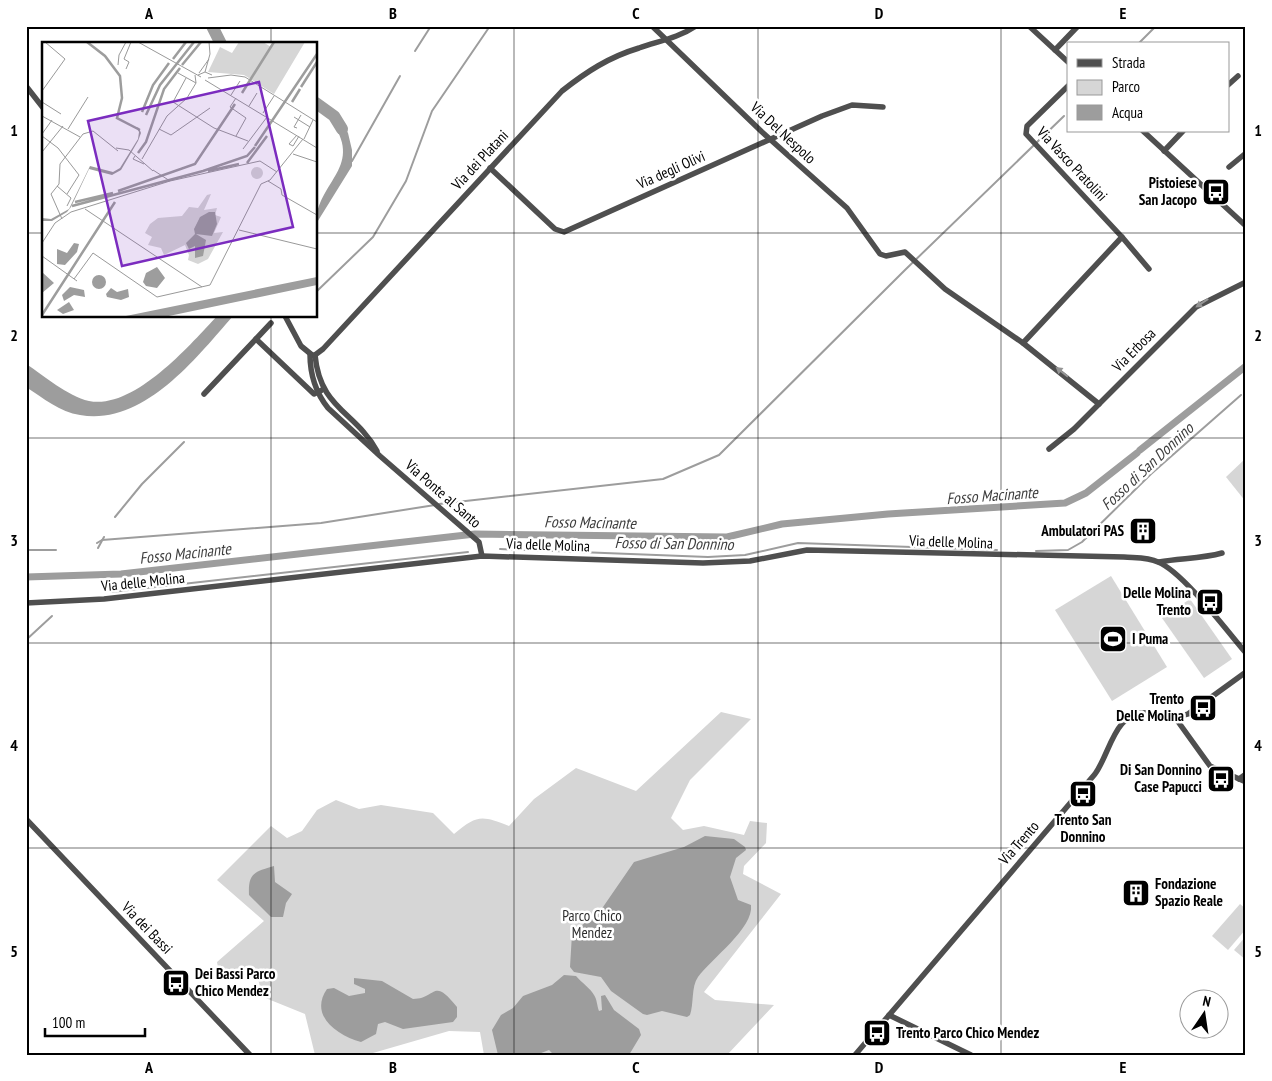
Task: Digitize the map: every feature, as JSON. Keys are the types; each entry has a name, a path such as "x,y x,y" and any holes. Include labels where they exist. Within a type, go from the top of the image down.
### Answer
{"street":[{"name":"Via Del Nespolo","path":"652,26 771,140 850,211 875,249 885,256 902,251 906,253 951,294 1023,343"},
{"name":"Via dei Platani","path":"312,355 323,349 559,94 583,74 609,60 638,48 667,40 696,26"},
{"path":"1029,26 1067,61"},
{"path":"1055,50 1078,26"},
{"path":"1230,83 1238,76"},
{"path":"26,86 42,106"},
{"name":"Via Vasco Pratolini","path":"1067,87 1027,126 1026,134 1122,237 1149,269"},
{"name":"Via degli Olivi","path":"490,168 561,232 846,107 863,104 883,107"},
{"path":"1144,132 1246,226"},
{"path":"1164,151 1182,132"},
{"path":"1229,167 1246,153"},
{"path":"1099,404 1023,343 1122,237"},
{"name":"Via Erbosa","path":"1049,449 1074,429 1196,307 1246,282"},
{"path":"286,318 301,346 312,355"},
{"path":"204,394 271,323"},
{"name":"Via Ponte al Santo","path":"256,339 314,394 321,391"},
{"name":"Via Ponte al Santo","path":"312,355 321,391 369,437 380,456 474,538 481,546 482,556"},
{"name":"Via delle Molina","path":"26,603 104,599 482,556 703,564 750,561 808,550 1124,557 1159,562 1177,558 1206,557 1222,553"},
{"path":"1159,562 1172,571 1206,606 1246,653"},
{"name":"Via Trento","path":"855,1055 1095,774 1102,764 1122,722 1128,717 1140,713 1174,716 1188,714 1246,672"},
{"path":"1174,716 1210,766 1246,782"},
{"path":"1239,779 1246,774"},
{"name":"Via dei Bassi","path":"26,819 250,1055"},
{"path":"889,1014 971,1055"}],"green space":[{"path":"1246,458 1246,502 1226,477"},
{"path":"1111,576 1167,667 1112,701 1055,610"},
{"path":"1190,599 1232,659 1204,678 1162,618"},
{"name":"Parco Chico Mendez","path":"721,712 751,719 690,780 671,818 683,830 704,826 744,835 750,821 767,823 766,843 744,866 743,874 781,894 704,992 715,1000 774,1005 727,1055 484,1055 480,1032 449,1031 366,1055 315,1055 305,1014 263,997 256,972 219,974 217,962 264,921 217,880 271,826 287,838 302,831 317,810 336,800 359,809 381,805 433,813 454,834 468,823 480,819 492,820 509,826 534,799 576,768 636,791"},
{"path":"1240,904 1246,909 1246,929 1228,950 1212,936"},
{"path":"1246,936 1246,960 1234,950"}],"water":[{"path":"337,113 348,133 352,150 352,166 318,221 318,209 323,196 342,162 343,149 339,135 329,118"},
{"path":"215,318 231,318 185,369 167,385 147,400 126,410 103,416 80,415 52,404 26,387 26,364 73,395 89,401 106,401 124,396 142,386 160,373"},
{"path":"705,836 734,839 745,847 746,850 736,858 730,877 738,900 751,905 750,914 739,933 698,977 694,986 690,1015 687,1017 662,1011 647,1015 643,1014 611,991 601,977 574,972 570,967 572,934 603,907 634,862 684,847"},
{"path":"274,866 275,882 292,894 286,903 283,917 271,917 249,895 250,882 254,874"},
{"path":"564,975 576,976 593,993 599,1011 602,1010 601,996 605,995 614,1010 639,1029 641,1035 629,1055 554,1055 549,1050 536,1055 498,1055 492,1030 501,1015 513,1008 523,996 552,985"},
{"path":"354,978 382,981 413,999 438,991 449,998 457,1007 457,1017 453,1022 403,1029 385,1022 378,1024 376,1034 361,1042 352,1039 328,1023 321,1007 322,998 327,989 334,988 349,996 365,993 365,989 354,984"}],"waterway":[{"path":"212,26 220,42"},
{"path":"415,51 431,26"},
{"path":"318,290 373,237 406,181 432,111 490,26"},
{"path":"1140,42 1156,26"},
{"path":"352,161 400,76"},
{"path":"318,104 334,116 342,129"},
{"path":"439,504 663,479 719,455 905,270 1064,116"},
{"name":"Fosso Macinante","path":"1140,450 1246,366"},
{"name":"Fosso di San Donnino","path":"1036,551 1068,550 1082,542 1151,474 1241,395"},
{"path":"115,517 142,484 184,442"},
{"name":"Fosso Macinante","path":"26,577 121,574 475,534 727,537 782,524 888,514 1065,503 1086,493 1137,453"},
{"path":"97,543 102,540 321,523 435,505"},
{"path":"98,548 104,537"},
{"name":"Fosso di San Donnino","path":"500,549 708,557 745,555 798,543 997,550"},
{"path":"26,550 56,550"},
{"name":"Fosso di San Donnino","path":"111,592 468,552"},
{"name":"Fosso di San Donnino","path":"26,640 52,616"}],"place":[{"name":"Pistoiese San Jacopo","path":"1216,192"},
{"name":"Ambulatori PAS","path":"1143,531"},
{"name":"Delle Molina Trento","path":"1210,602"},
{"name":"I Puma","path":"1113,639"},
{"name":"Trento Delle Molina","path":"1203,708"},
{"name":"Di San Donnino Case Papucci","path":"1221,779"},
{"name":"Trento San Donnino","path":"1083,794"},
{"name":"Fondazione Spazio Reale","path":"1136,893"},
{"name":"Dei Bassi Parco Chico Mendez","path":"176,983"},
{"name":"Trento Parco Chico Mendez","path":"877,1033"}]}
